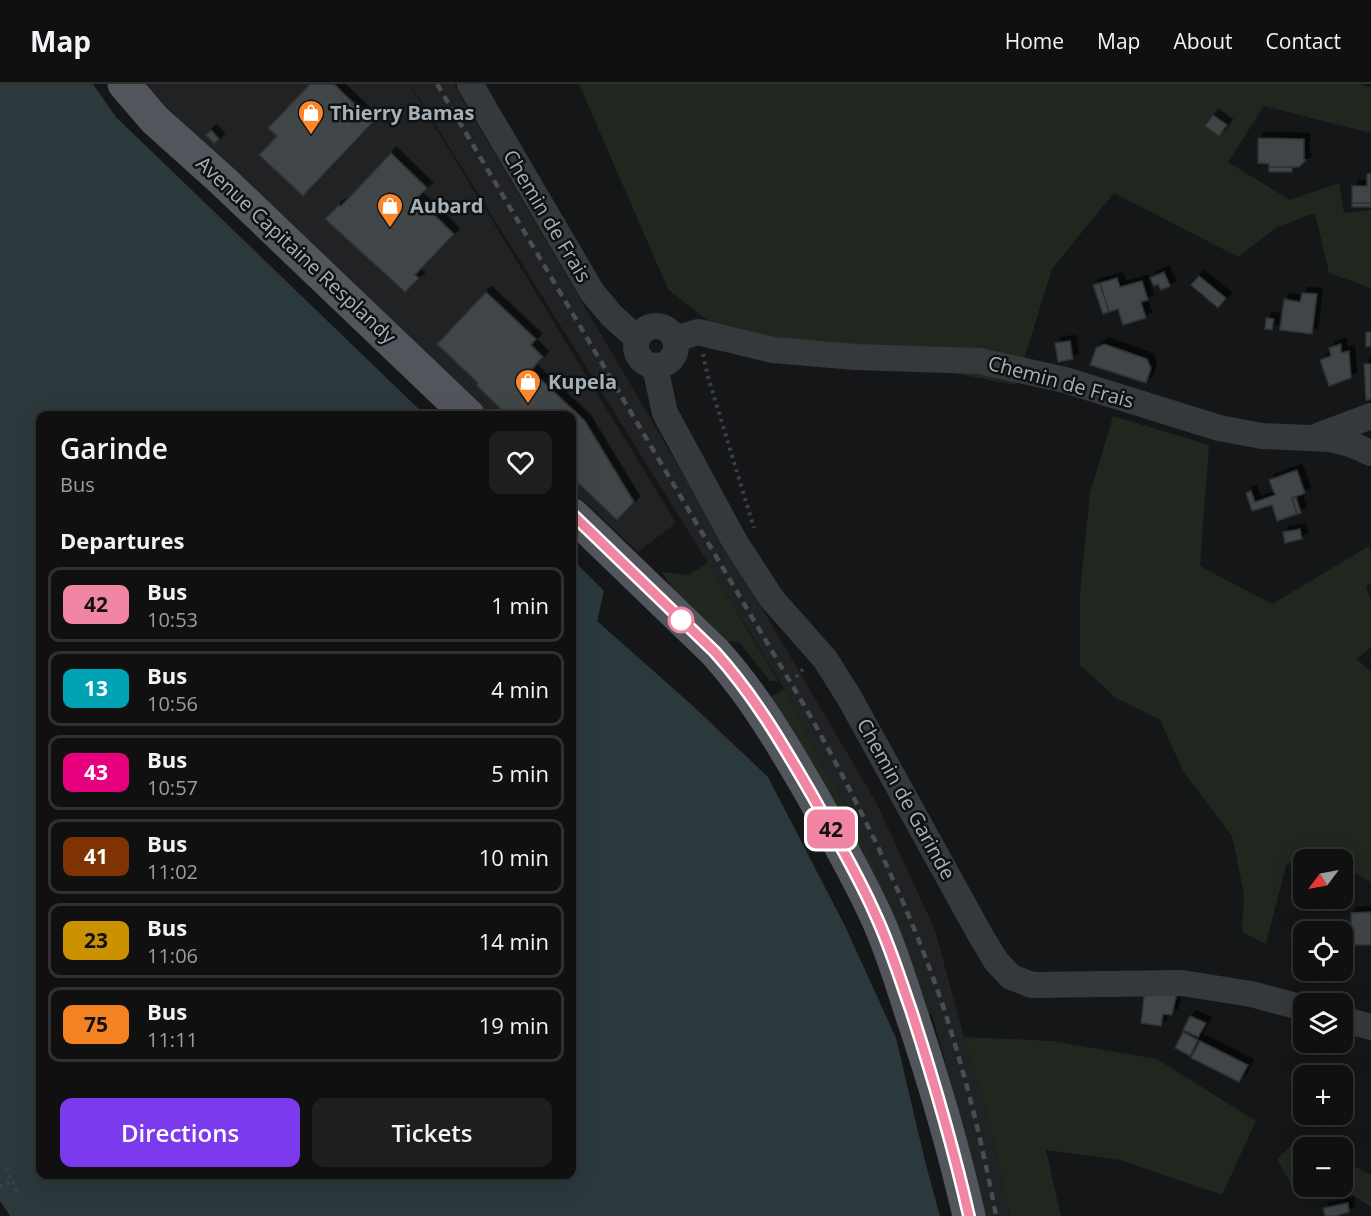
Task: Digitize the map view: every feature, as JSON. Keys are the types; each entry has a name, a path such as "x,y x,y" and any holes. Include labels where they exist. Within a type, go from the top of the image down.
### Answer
{"main road":[{"name":"Avenue Capitaine Resplandy","path":"124,84 155,120 232,189 464,411"},
{"path":"576,518 736,675 752,696 844,852 876,916 929,1064 969,1216"}],"street":[{"name":"Chemin de Frais","path":"470,84 592,292 612,316 638,338 649,327 657,326 686,335 773,350 855,357 979,361 1065,380 1219,428 1262,436 1313,438 1342,442 1371,453"},
{"path":"638,338 637,354 647,365 655,367 663,366 670,361 686,335"},
{"name":"Chemin de Garinde","path":"655,367 664,413 735,542 772,599 825,659 849,697 982,939 996,961 1011,977 1032,985 1182,983 1251,994 1293,1005"},
{"path":"1313,438 1371,416"},
{"path":"1353,1022 1371,1027"}],"path":[{"path":"686,335 708,377 756,533"},
{"path":"6,1168 19,1196"},
{"path":"0,1187 12,1181"}],"shaded area":[{"path":"0,84 93,84 116,117 421,411 36,411 36,1179 576,1179 576,563 604,591 597,621 692,705 768,777 845,926 896,1038 940,1216 10,1216 0,1201"},
{"path":"145,84 409,84 676,523 638,552 576,494 576,411 488,411 195,137"},
{"path":"410,84 454,84 877,804 935,930 989,1118 1010,1216 983,1216 973,1164 932,1014 908,943 860,833 829,774 819,763 816,751 784,689"},
{"path":"579,84 1360,84 1371,88 1371,133 1264,106 1228,162 1290,200 1339,183 1344,213 1371,210 1371,288 1329,273 1315,213 1277,227 1238,257 1114,193 1052,269 1016,385 718,329 668,289"},
{"path":"1113,416 1209,445 1200,566 1272,604 1369,546 1371,550 1371,583 1366,586 1371,601 1371,647 1357,659 1371,672 1371,882 1353,872 1353,849 1293,849 1293,861 1286,865 1266,944 1242,932 1244,894 1232,836 1183,771 1160,720 1116,698 1080,665 1080,593 1090,493"},
{"path":"708,563 778,681 770,681 739,642 724,641 677,597 662,572 688,575"},
{"path":"784,689 816,751 819,763 829,774 860,833 908,943 932,1014 924,1016 767,699"},
{"path":"964,1037 1052,1041 1157,1059 1256,1121 1222,1195 1120,1160 1046,1150 1061,1216 1010,1216 989,1118"},
{"path":"1293,1144 1293,1188 1277,1159"},
{"path":"1353,1165 1371,1175 1371,1207 1353,1195"}],"building":[{"path":"310,84 334,84 373,122 303,196 259,155 277,136 268,128"},
{"path":"1213,115 1227,125 1219,136 1205,126"},
{"path":"211,130 219,139 214,144 206,135"},
{"path":"1258,138 1304,139 1304,159 1306,160 1299,167 1269,167 1269,164 1258,163"},
{"path":"391,153 427,188 417,198 454,234 415,275 419,278 405,292 325,219 339,205 341,206"},
{"path":"1269,167 1292,167 1292,172 1269,172"},
{"path":"1371,173 1371,203 1352,203 1352,186 1367,186 1367,174"},
{"path":"1352,203 1371,203 1371,207 1352,207"},
{"path":"1164,272 1170,286 1161,290 1158,284 1154,286 1150,278"},
{"path":"1199,276 1226,298 1218,308 1191,285"},
{"path":"1117,278 1120,287 1142,281 1148,300 1141,302 1146,318 1123,325 1118,309 1109,312 1100,283"},
{"path":"1100,283 1109,312 1103,314 1093,285"},
{"path":"486,292 536,339 531,345 543,357 531,370 574,411 503,411 476,385 478,383 437,344"},
{"path":"1302,293 1317,294 1312,334 1280,330 1284,299 1300,302"},
{"path":"1266,318 1274,319 1272,330 1265,329"},
{"path":"1366,332 1371,332 1371,346 1366,347"},
{"path":"1070,341 1073,359 1058,362 1055,343"},
{"path":"1104,344 1147,359 1151,368 1146,383 1090,365 1096,348"},
{"path":"1341,344 1341,353 1349,351 1351,378 1329,386 1320,360 1331,356 1329,348"},
{"path":"1364,364 1371,364 1371,399 1366,400"},
{"path":"576,412 585,421 634,502 617,520 576,481"},
{"path":"1297,470 1305,493 1292,498 1297,514 1277,521 1272,505 1252,511 1246,493 1251,491 1255,502 1275,495 1269,480"},
{"path":"1296,497 1301,513 1297,514 1292,498"},
{"path":"1300,529 1302,539 1285,543 1283,532"},
{"path":"1371,912 1371,945 1353,945 1351,913"},
{"path":"1145,989 1177,993 1172,1015 1163,1014 1161,1026 1141,1023"},
{"path":"1190,1016 1206,1023 1198,1037 1183,1030"},
{"path":"1183,1032 1198,1040 1190,1056 1175,1048"},
{"path":"1200,1041 1248,1065 1239,1082 1191,1058"},
{"path":"1348,1203 1349,1212 1336,1216 1325,1216 1323,1208"}],"railway":[{"path":"437,84 808,712 865,820 900,894 944,1009 960,1060 996,1216"}],"bus line":[{"name":"42","path":"576,518 736,675 752,696 796,767 844,852 876,916 929,1064 969,1216"}],"place":[{"name":"Thierry Bamas","path":"311,136"},
{"name":"Aubard","path":"390,229"},
{"name":"Kupela","path":"528,405"}]}
